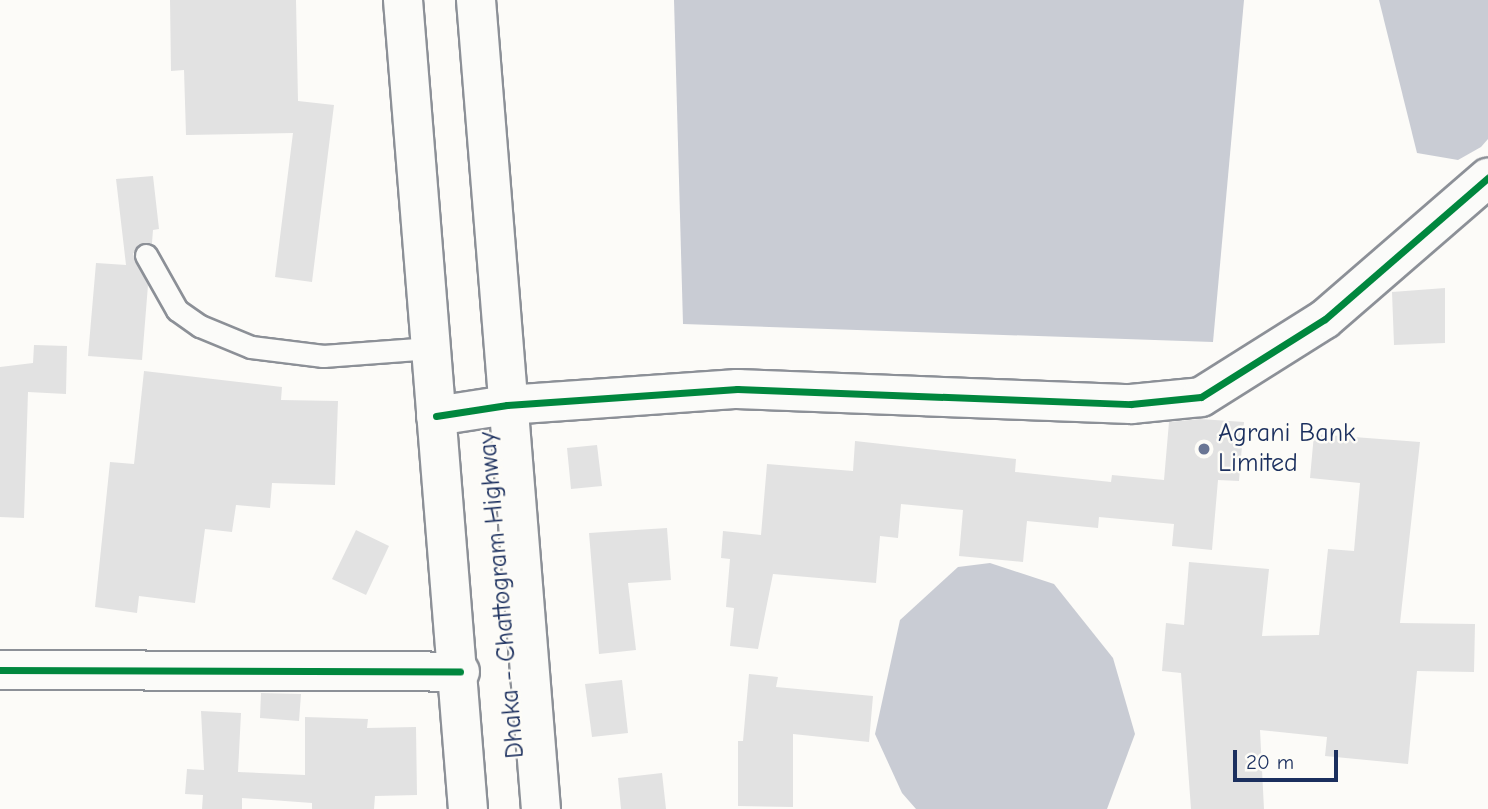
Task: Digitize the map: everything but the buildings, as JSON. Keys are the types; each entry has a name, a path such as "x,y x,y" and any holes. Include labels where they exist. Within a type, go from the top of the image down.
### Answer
{"main road":[{"name":"Dhaka - Chattogram Highway","path":"403,0 436,416 460,672 468,809"},
{"name":"Dhaka - Chattogram Highway","path":"476,0 541,809"},
{"path":"436,416 507,405 737,389 1131,404 1200,397 1325,319 1488,178"},
{"path":"0,670 460,672"}],"lane":[{"path":"146,254 177,310 200,326 251,347 323,356 431,348"}],"shaded area":[{"path":"674,0 1244,0 1213,342 683,324"},
{"path":"1379,0 1488,0 1488,139 1481,147 1458,160 1417,153"},
{"path":"990,563 1054,584 1113,658 1135,734 1107,809 916,809 902,793 875,734 900,620 958,567"}],"cycle path":[{"path":"436,416 507,405 737,389 1131,404 1201,397 1325,319 1488,178"},
{"path":"0,670 460,672"}],"place":[{"name":"Agrani Bank Limited","path":"1204,449"}]}
